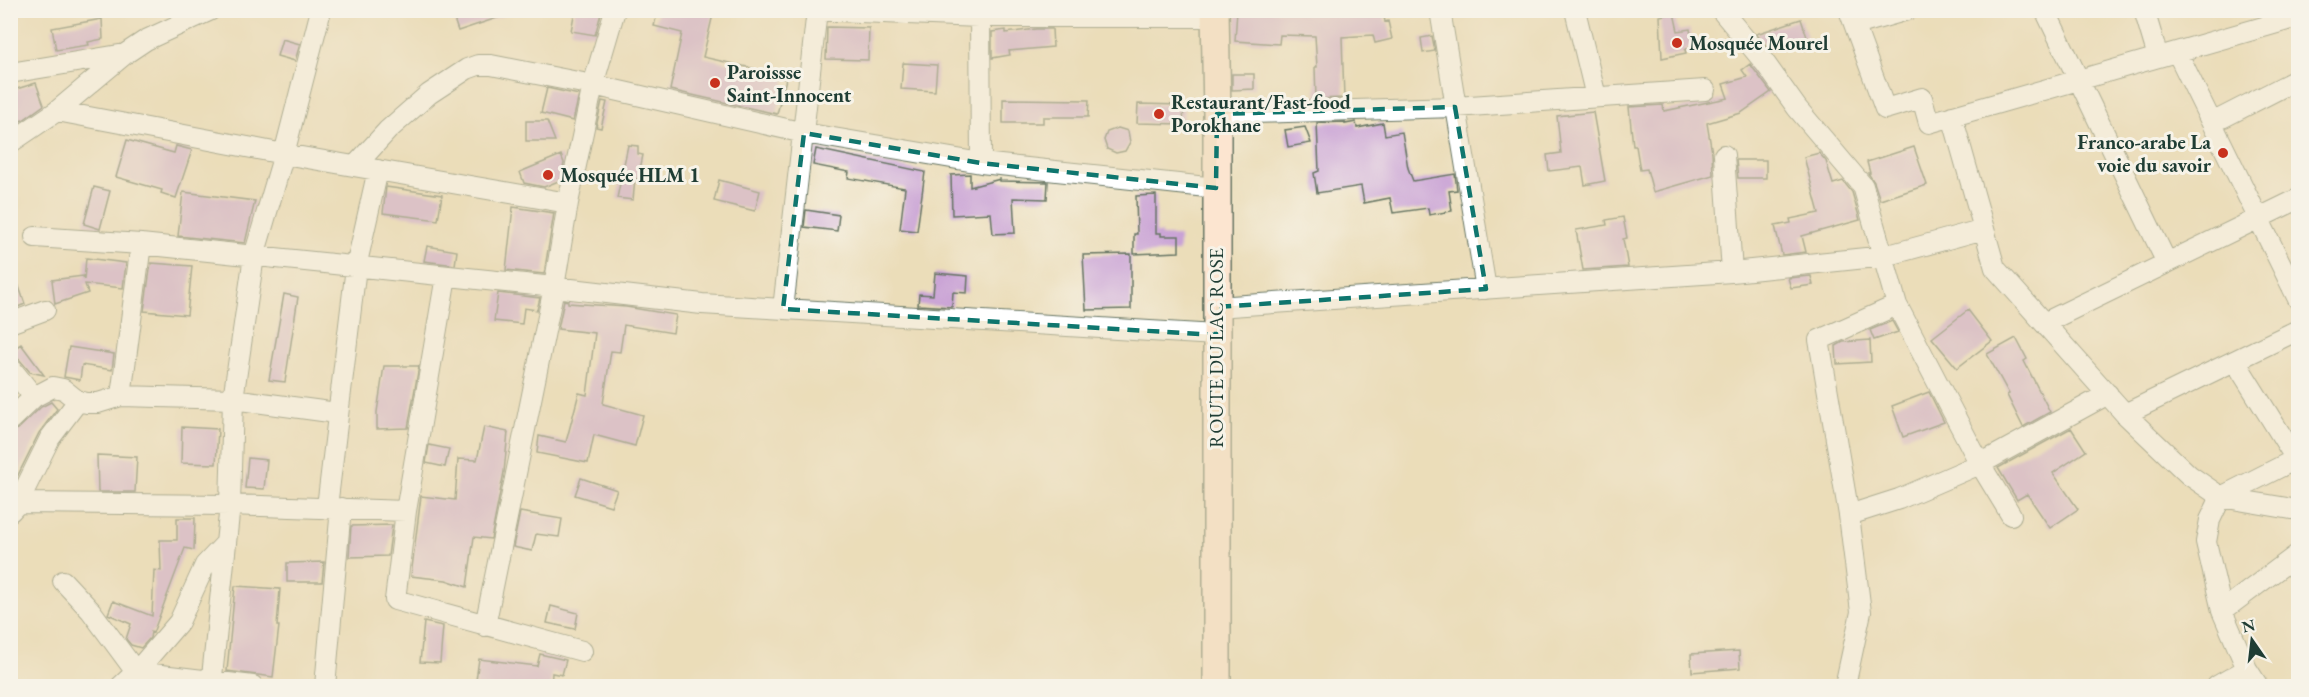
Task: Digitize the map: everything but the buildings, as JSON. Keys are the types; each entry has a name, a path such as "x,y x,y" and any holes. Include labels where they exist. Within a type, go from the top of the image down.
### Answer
{"main road":[{"name":"ROUTE DU LAC ROSE","path":"1215,14 1217,687"}],"street":[{"path":"10,143 57,111 125,54 146,40 211,10"},
{"path":"211,684 230,505 233,399 254,256 284,154 321,10"},
{"path":"485,626 554,287 568,203 593,85 615,10"},
{"path":"812,10 979,14 1215,14"},
{"path":"1440,10 1486,289"},
{"path":"1575,10 1596,97"},
{"path":"1721,10 1765,63 1797,108 1863,186 1885,256 1897,305 1980,464 2011,515"},
{"path":"1908,10 1853,18 1885,109 1922,98 1929,123 2298,17"},
{"path":"2045,10 2167,263"},
{"path":"2144,10 2167,54 2212,123 2298,299"},
{"path":"783,309 817,11"},
{"path":"979,14 981,163"},
{"path":"10,73 125,54"},
{"path":"355,166 388,130 429,94 467,69 478,65 491,65 593,85 804,133 981,163 1216,188"},
{"path":"2212,123 2298,79"},
{"path":"1217,114 1455,107 1705,90"},
{"path":"57,111 284,154 568,203"},
{"path":"1952,116 1995,267 2044,323 2126,414 2189,475 2222,497 2298,510"},
{"path":"1725,155 1732,272"},
{"path":"325,687 337,413 356,267 378,170"},
{"path":"2044,323 2298,199"},
{"path":"1216,307 1732,272 1885,256 1984,229"},
{"path":"35,237 141,244 702,304 1216,335"},
{"path":"121,396 141,244"},
{"path":"446,276 406,511 395,600 582,651"},
{"path":"1845,687 1861,612 1849,515 1819,340 1897,305"},
{"path":"10,323 45,310"},
{"path":"2126,414 2298,330"},
{"path":"2235,361 2297,458 2222,497 2210,520 2206,542 2222,611 2247,669 2258,687"},
{"path":"10,367 34,397"},
{"path":"10,420 34,397 46,389 58,387 78,401 98,403 121,396 233,399 337,413"},
{"path":"1849,515 1899,499 1980,464 2108,394"},
{"path":"78,401 50,438 14,508 230,505 406,511"},
{"path":"121,687 179,622 205,566 224,545"},
{"path":"2222,611 2298,554"},
{"path":"63,581 91,611 136,672 211,684 253,687"},
{"path":"2217,687 2247,669"}],"highlighted area":[{"path":"1455,107 1486,289 1216,307 1216,335 783,309 804,133 981,163 1216,188 1217,114"}],"place":[{"name":"Mosquée Mourel","path":"1677,43"},
{"name":"Paroissse Saint-Innocent","path":"715,83"},
{"name":"Restaurant/Fast-food Porokhane","path":"1159,114"},
{"name":"Franco-arabe La voie du savoir","path":"2223,153"},
{"name":"Mosquée HLM 1","path":"548,175"}]}
